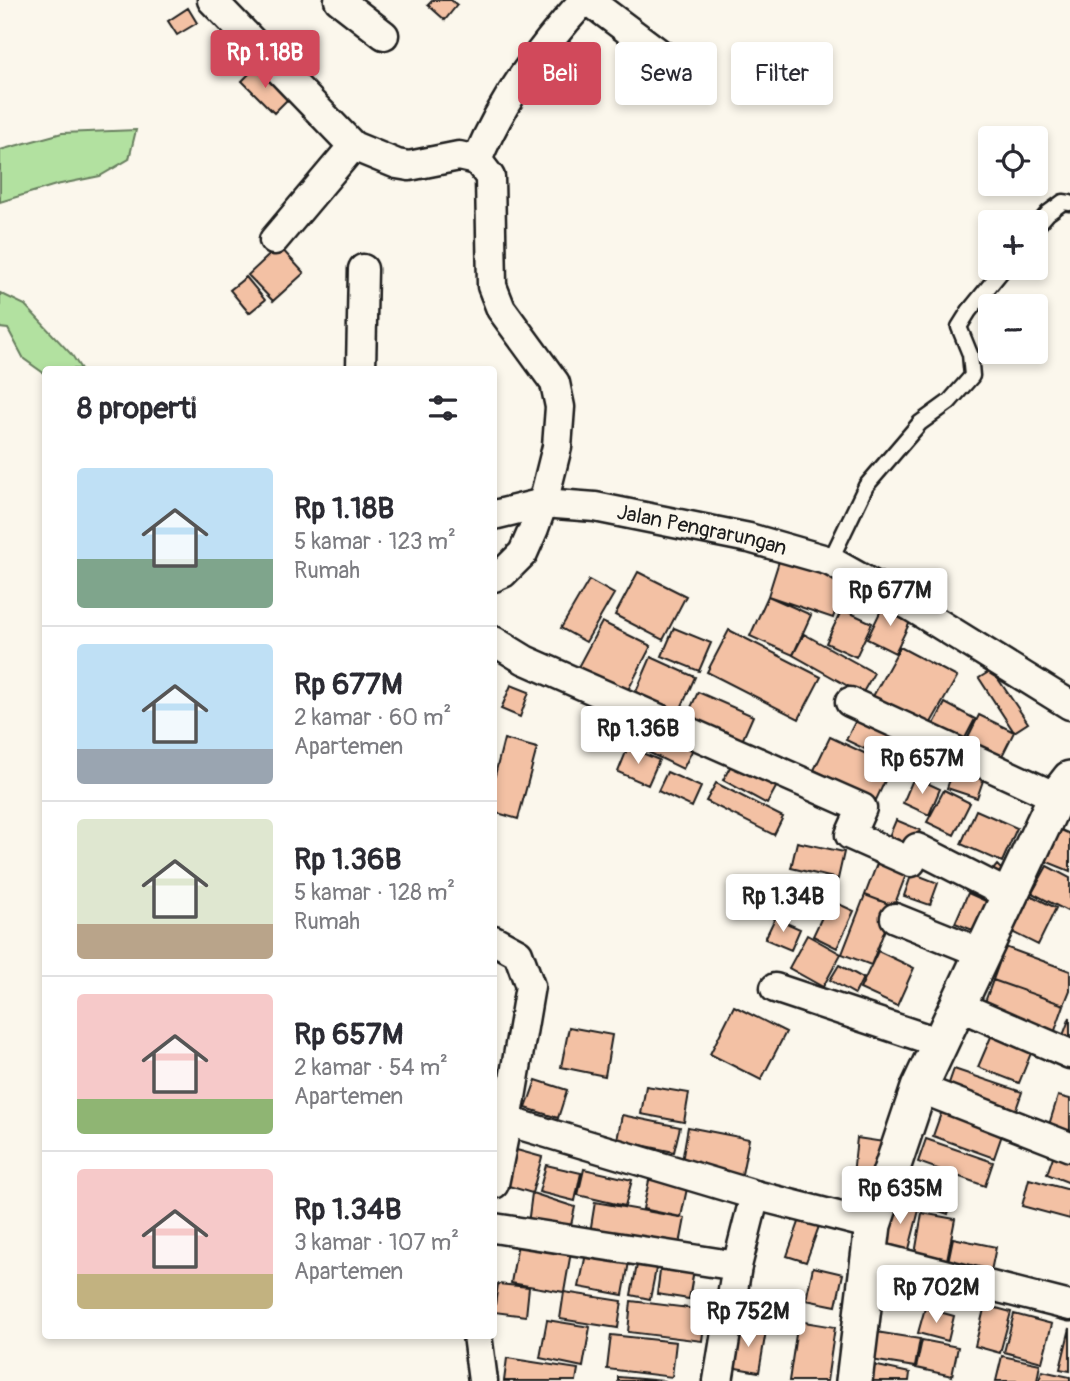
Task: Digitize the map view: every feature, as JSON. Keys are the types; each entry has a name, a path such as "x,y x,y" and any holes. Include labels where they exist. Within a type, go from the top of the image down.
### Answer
{"street":[{"path":"212,0 353,146 397,164 410,166 459,156 477,160 491,177 492,286 500,309 555,383 560,408 557,447 543,503 523,553 497,576"},
{"path":"340,0 384,36"},
{"path":"477,160 493,121 546,42 586,0 643,42"},
{"path":"274,240 353,146"},
{"path":"361,366 363,269"},
{"name":"Jalan Pengrarungan","path":"497,514 543,503 595,507 749,538 830,561 912,607 1070,705"},
{"path":"497,643 525,660 862,808 850,835 861,841 911,862 917,848 1009,895"},
{"path":"850,702 1063,788 1009,895 919,1088 871,1240 854,1381"},
{"path":"895,918 982,953"},
{"path":"497,942 517,953 530,986 508,1121 497,1170"},
{"path":"775,988 940,1043"},
{"path":"957,1005 1070,1054"},
{"path":"919,1088 1070,1147"},
{"path":"508,1121 755,1195 871,1240 1070,1306"},
{"path":"718,1381 737,1266 755,1195"},
{"path":"497,1228 737,1266"},
{"path":"478,1339 483,1381"}],"lane":[{"path":"1048,213 1063,202 1070,203"},
{"path":"830,561 866,486 920,423 949,402 972,376 971,354 959,327 994,280"}],"green space":[{"path":"136,130 129,159 100,176 56,185 0,202 0,150 62,133"},
{"path":"0,293 25,305 79,366 42,366 42,372 24,359 8,329 0,328"}],"building":[{"path":"433,0 451,0 457,5 445,20 428,5"},
{"path":"188,8 197,23 177,35 168,21"},
{"path":"256,67 288,99 274,113 242,81"},
{"path":"279,246 304,273 273,301 248,275"},
{"path":"246,277 265,300 249,313 230,290"},
{"path":"780,558 846,580 833,618 768,596"},
{"path":"638,572 686,596 663,640 615,615"},
{"path":"589,580 614,594 586,642 561,628"},
{"path":"768,596 811,615 793,655 750,636"},
{"path":"884,604 912,618 895,653 867,639"},
{"path":"842,609 872,623 856,657 826,643"},
{"path":"602,622 651,646 627,692 578,667"},
{"path":"674,628 711,643 699,671 662,656"},
{"path":"729,630 821,677 799,719 707,672"},
{"path":"804,634 874,673 862,694 793,655"},
{"path":"900,647 957,677 928,728 872,698"},
{"path":"651,657 695,677 678,715 635,694"},
{"path":"992,670 1028,723 1014,732 979,678"},
{"path":"511,685 529,692 520,717 501,709"},
{"path":"698,692 753,716 742,741 687,716"},
{"path":"945,703 975,719 964,740 934,724"},
{"path":"860,712 907,735 894,763 846,740"},
{"path":"979,715 1014,732 1000,760 965,743"},
{"path":"661,724 697,741 683,769 648,752"},
{"path":"830,737 892,766 876,800 814,770"},
{"path":"504,739 537,748 518,819 497,813 497,767"},
{"path":"628,747 659,760 648,785 618,772"},
{"path":"736,756 780,780 767,804 723,780"},
{"path":"956,762 986,772 977,798 947,788"},
{"path":"667,772 701,787 692,807 658,791"},
{"path":"914,777 940,789 929,815 903,803"},
{"path":"716,783 783,817 774,835 706,801"},
{"path":"944,790 970,803 954,835 927,822"},
{"path":"976,810 1017,828 1002,862 961,844"},
{"path":"896,820 920,830 909,856 885,846"},
{"path":"1054,827 1070,834 1070,871 1040,859"},
{"path":"797,842 844,852 838,879 791,868"},
{"path":"878,861 907,872 894,906 865,895"},
{"path":"997,865 1006,874 999,883 988,876"},
{"path":"1047,866 1070,878 1070,906 1067,911 1032,893"},
{"path":"912,873 938,883 930,905 904,896"},
{"path":"1024,892 1056,908 1038,945 1006,929"},
{"path":"968,893 988,902 975,931 955,923"},
{"path":"865,895 894,906 871,965 842,954"},
{"path":"830,900 854,911 837,948 813,936"},
{"path":"775,918 800,929 791,950 765,939"},
{"path":"807,935 841,954 823,987 789,968"},
{"path":"1005,947 1070,971 1070,990 1064,1005 993,980"},
{"path":"878,951 914,968 897,1006 860,989"},
{"path":"839,965 863,978 855,994 830,980"},
{"path":"993,980 1064,1005 1052,1039 981,1013"},
{"path":"734,1006 786,1032 761,1080 710,1054"},
{"path":"1070,1017 1070,1044 1061,1041"},
{"path":"569,1027 612,1035 605,1076 561,1067"},
{"path":"993,1032 1033,1048 1019,1083 978,1067"},
{"path":"954,1069 1022,1092 1014,1115 946,1092"},
{"path":"536,1080 567,1090 558,1118 526,1108"},
{"path":"646,1086 689,1093 684,1122 641,1114"},
{"path":"1058,1096 1070,1099 1070,1132 1049,1125"},
{"path":"944,1105 1005,1126 994,1158 933,1136"},
{"path":"622,1115 680,1127 674,1152 617,1140"},
{"path":"688,1127 749,1139 741,1179 681,1167"},
{"path":"857,1138 884,1142 878,1188 852,1184"},
{"path":"926,1139 993,1162 985,1186 918,1162"},
{"path":"513,1149 542,1157 532,1193 502,1184"},
{"path":"1055,1151 1070,1157 1070,1183 1047,1174"},
{"path":"546,1165 581,1173 575,1201 539,1192"},
{"path":"584,1169 632,1180 625,1206 578,1195"},
{"path":"900,1169 956,1186 948,1214 892,1196"},
{"path":"651,1171 689,1179 681,1217 643,1209"},
{"path":"1029,1179 1070,1190 1070,1219 1022,1206"},
{"path":"532,1193 575,1207 569,1234 528,1224"},
{"path":"893,1199 920,1206 908,1253 880,1246"},
{"path":"595,1202 685,1218 678,1255 589,1239"},
{"path":"803,1211 822,1218 806,1262 787,1256"},
{"path":"922,1213 955,1219 947,1260 915,1254"},
{"path":"953,1238 996,1247 991,1271 948,1262"},
{"path":"518,1243 571,1252 564,1292 511,1283"},
{"path":"586,1254 629,1262 623,1295 579,1287"},
{"path":"638,1260 657,1264 650,1299 631,1295"},
{"path":"661,1264 694,1270 689,1299 657,1294"},
{"path":"813,1267 843,1274 836,1306 806,1300"},
{"path":"927,1278 961,1287 955,1307 921,1298"},
{"path":"498,1284 529,1287 526,1316 497,1312"},
{"path":"564,1292 622,1301 618,1328 560,1319"},
{"path":"631,1301 706,1310 702,1341 628,1332"},
{"path":"985,1305 1011,1312 1000,1353 975,1346"},
{"path":"925,1308 954,1316 948,1341 918,1333"},
{"path":"1014,1314 1052,1324 1042,1362 1004,1352"},
{"path":"547,1320 590,1327 583,1367 540,1358"},
{"path":"798,1321 835,1327 827,1381 789,1381"},
{"path":"737,1327 766,1331 759,1372 730,1367"},
{"path":"1070,1328 1070,1371 1060,1369"},
{"path":"870,1331 920,1339 915,1367 865,1359"},
{"path":"611,1335 676,1342 672,1377 607,1369"},
{"path":"922,1340 958,1347 952,1376 916,1368"},
{"path":"1002,1356 1040,1364 1037,1381 996,1381"},
{"path":"507,1358 578,1369 576,1381 504,1381"},
{"path":"873,1365 910,1373 909,1381 870,1381"},
{"path":"1042,1371 1070,1377 1070,1381 1039,1381"},
{"path":"618,1377 665,1381 618,1381"}]}
